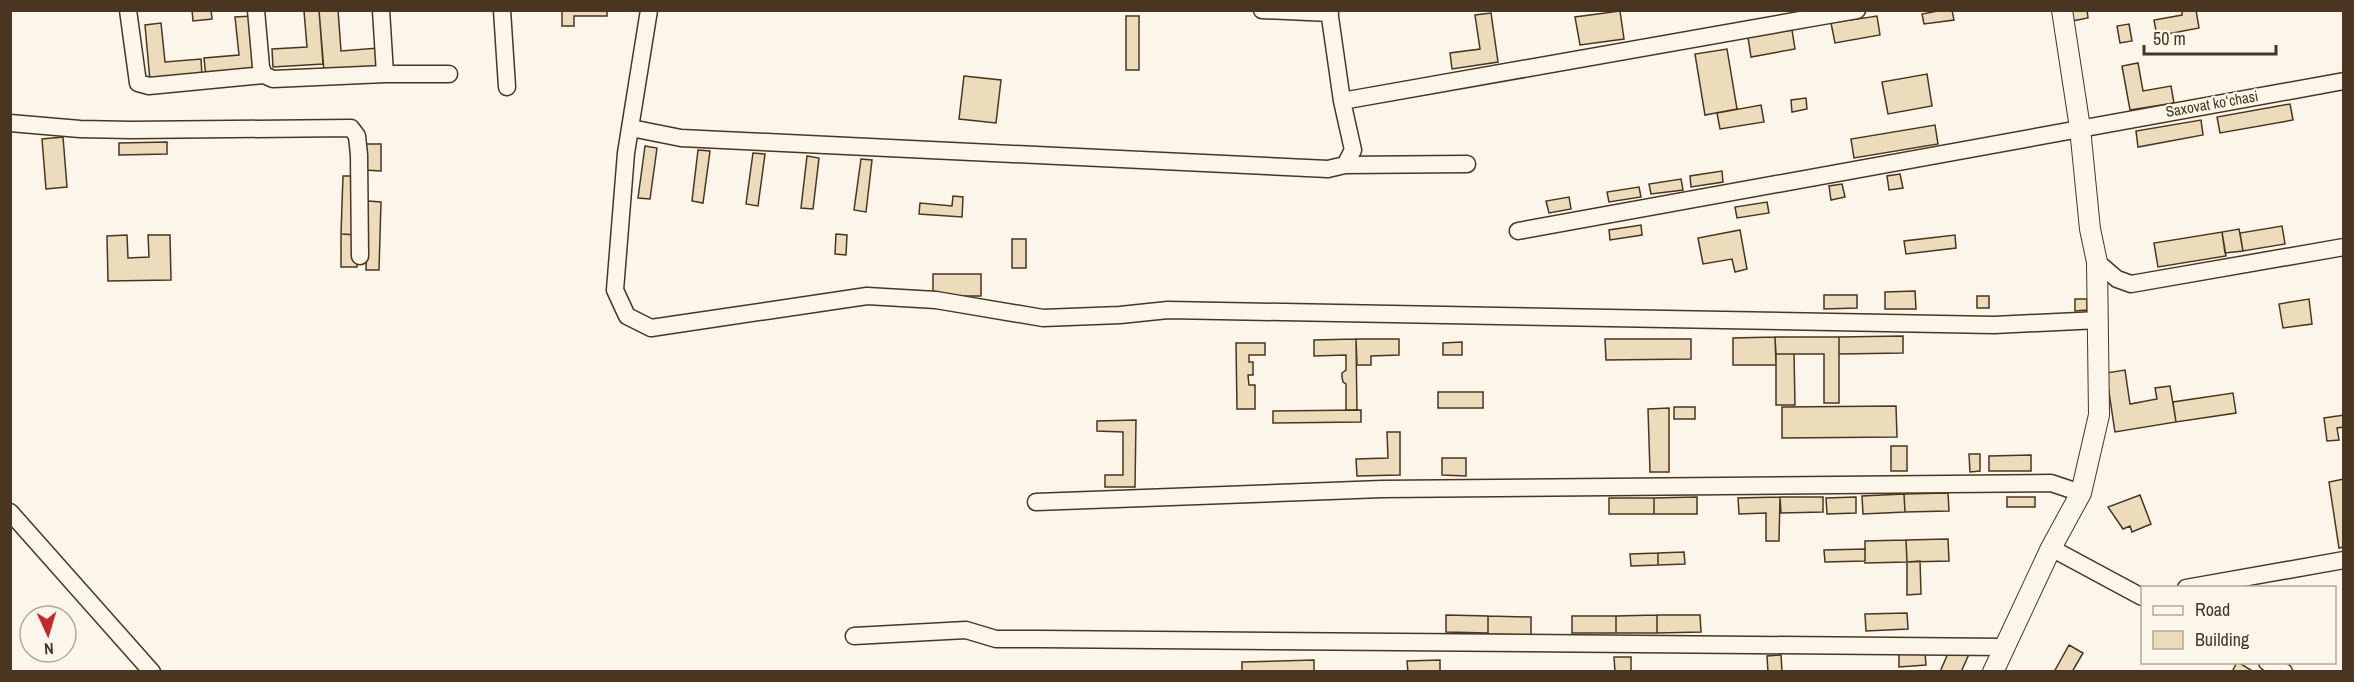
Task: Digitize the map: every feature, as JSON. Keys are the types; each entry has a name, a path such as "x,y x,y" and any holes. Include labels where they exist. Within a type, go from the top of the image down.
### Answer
{"street":[{"path":"129,10 138,83 149,86 264,75 273,79 385,74 449,75"},
{"path":"256,10 261,67 264,75"},
{"path":"381,10 385,74"},
{"path":"502,10 507,87"},
{"path":"649,10 626,153 615,290 627,316 651,328 867,296 936,300 1044,318 1120,315 1168,310 1994,325 2099,320"},
{"path":"1262,10 1329,12 1342,101 1353,150 1345,165"},
{"path":"1342,101 1857,10"},
{"path":"1993,672 2051,548 2081,493 2099,415 2097,262 2090,229 2080,128 2062,10"},
{"name":"Saxovat koʻchasi","path":"1518,231 2343,81"},
{"path":"10,123 121,130 351,129 357,136 359,155 360,256"},
{"path":"631,128 681,138 1328,169 1345,165 1467,164"},
{"path":"2097,262 2117,279 2139,284 2343,247"},
{"path":"1036,502 1394,489 2051,483 2081,493"},
{"path":"10,512 152,672"},
{"path":"2051,548 2141,596"},
{"path":"2197,586 2343,560"},
{"path":"854,636 966,630 996,639 2005,647"},
{"path":"2269,664 2284,672"}],"building":[{"path":"192,10 211,10 212,19 193,21"},
{"path":"319,10 323,64 273,67 272,49 307,47 304,11"},
{"path":"319,10 338,10 341,51 378,48 380,67 324,71"},
{"path":"562,10 607,10 607,16 574,16 574,26 562,26"},
{"path":"1952,10 1954,20 1924,24 1922,14"},
{"path":"2070,10 2087,10 2088,18 2072,21"},
{"path":"2182,10 2196,10 2199,28 2157,36 2154,20 2182,15"},
{"path":"1620,11 1624,39 1580,45 1575,17"},
{"path":"1491,13 1498,62 1452,69 1450,53 1480,49 1475,15"},
{"path":"253,16 259,72 206,77 204,58 239,55 235,17"},
{"path":"1126,16 1139,16 1139,70 1126,70"},
{"path":"1877,16 1880,35 1835,43 1831,23"},
{"path":"161,23 165,62 201,59 202,76 150,81 145,25"},
{"path":"2129,24 2132,41 2120,43 2117,26"},
{"path":"1792,30 1795,49 1751,57 1748,37"},
{"path":"1727,49 1737,109 1705,115 1695,54"},
{"path":"2138,63 2143,91 2171,86 2174,103 2130,110 2122,66"},
{"path":"1927,74 1932,106 1888,114 1882,82"},
{"path":"964,76 1001,80 996,123 959,119"},
{"path":"1806,98 1807,109 1792,112 1791,100"},
{"path":"2290,104 2293,120 2220,133 2217,117"},
{"path":"1761,105 1764,122 1720,129 1717,113"},
{"path":"2201,120 2203,135 2138,147 2136,131"},
{"path":"1935,125 1938,144 1854,158 1851,139"},
{"path":"63,137 67,187 46,189 42,139"},
{"path":"167,142 167,154 119,155 119,143"},
{"path":"366,144 381,144 381,171 365,170"},
{"path":"645,146 657,148 650,199 638,198"},
{"path":"698,150 710,151 703,203 692,201"},
{"path":"753,153 765,154 758,206 746,204"},
{"path":"807,156 819,158 813,209 801,208"},
{"path":"861,159 872,160 866,212 854,210"},
{"path":"1722,171 1723,182 1691,187 1690,176"},
{"path":"1900,174 1903,188 1889,190 1887,176"},
{"path":"343,176 359,176 358,235 341,234"},
{"path":"1681,179 1683,190 1651,194 1649,184"},
{"path":"1842,184 1845,197 1831,200 1829,186"},
{"path":"1639,187 1641,197 1609,202 1607,192"},
{"path":"953,196 963,197 962,217 919,214 920,203 952,206"},
{"path":"1569,197 1571,209 1549,213 1546,201"},
{"path":"368,201 381,202 379,270 366,270"},
{"path":"1767,202 1769,213 1737,218 1735,207"},
{"path":"1641,225 1642,235 1610,240 1609,230"},
{"path":"2282,226 2285,244 2243,251 2240,233"},
{"path":"2239,229 2243,251 2225,253 2222,232"},
{"path":"1740,230 1747,269 1735,272 1732,259 1703,264 1698,238"},
{"path":"2222,232 2226,256 2158,267 2154,243"},
{"path":"341,234 358,235 357,267 341,267"},
{"path":"836,234 847,235 846,255 835,254"},
{"path":"127,235 128,258 149,257 148,235 170,235 171,280 108,281 107,236"},
{"path":"1955,235 1956,248 1906,254 1904,241"},
{"path":"1012,239 1026,239 1026,268 1012,268"},
{"path":"933,274 981,274 981,296 933,296"},
{"path":"1915,291 1916,309 1885,309 1885,292"},
{"path":"1824,295 1857,295 1857,308 1824,309"},
{"path":"1977,296 1989,296 1989,308 1977,308"},
{"path":"2075,299 2087,299 2087,310 2075,311"},
{"path":"2309,299 2312,324 2283,328 2279,304"},
{"path":"1903,336 1903,353 1839,354 1839,337"},
{"path":"1775,337 1776,365 1733,365 1733,338"},
{"path":"1775,337 1839,337 1839,403 1824,403 1824,354 1776,354"},
{"path":"1356,339 1399,339 1399,355 1371,356 1371,365 1357,365"},
{"path":"1356,339 1357,410 1346,410 1346,384 1343,382 1342,373 1346,370 1346,355 1314,356 1314,340"},
{"path":"1605,339 1691,339 1691,359 1606,360"},
{"path":"1462,342 1462,355 1443,355 1443,343"},
{"path":"1236,343 1265,343 1265,355 1249,355 1249,362 1253,362 1253,375 1248,375 1249,385 1255,385 1255,409 1237,409"},
{"path":"1776,354 1794,354 1795,405 1776,405"},
{"path":"2125,370 2130,404 2157,399 2155,388 2170,386 2176,422 2115,432 2106,373"},
{"path":"1438,392 1483,392 1483,408 1438,408"},
{"path":"2233,393 2236,413 2176,422 2173,402"},
{"path":"1896,406 1897,437 1782,438 1782,407"},
{"path":"1674,407 1695,407 1695,419 1674,419"},
{"path":"1669,408 1669,472 1650,472 1648,409"},
{"path":"1361,410 1361,422 1273,423 1273,411"},
{"path":"2344,415 2344,427 2337,428 2339,440 2327,441 2324,418"},
{"path":"1136,420 1135,487 1105,487 1105,475 1123,475 1123,432 1097,431 1097,421"},
{"path":"1387,432 1400,432 1400,475 1357,476 1356,459 1388,458"},
{"path":"1891,446 1907,446 1907,471 1891,471"},
{"path":"1969,454 1980,454 1980,471 1970,472"},
{"path":"2031,455 2031,471 1989,471 1989,456"},
{"path":"1442,458 1466,458 1466,476 1442,475"},
{"path":"2344,479 2344,547 2339,548 2329,482"},
{"path":"1948,493 1949,511 1905,512 1904,494"},
{"path":"1904,494 1905,512 1863,514 1862,496"},
{"path":"2140,495 2151,524 2132,532 2130,526 2123,529 2108,507"},
{"path":"1697,497 1697,514 1654,514 1654,498"},
{"path":"1780,497 1779,541 1766,541 1766,513 1739,514 1738,498"},
{"path":"1780,497 1823,497 1823,512 1781,513"},
{"path":"1856,497 1856,513 1827,514 1826,498"},
{"path":"2007,497 2035,497 2035,507 2007,507"},
{"path":"1609,498 1654,498 1654,514 1609,514"},
{"path":"1948,539 1949,561 1907,562 1906,540"},
{"path":"1906,540 1907,562 1865,563 1865,541"},
{"path":"1865,549 1865,561 1825,562 1824,550"},
{"path":"1684,552 1685,564 1658,565 1658,553"},
{"path":"1658,553 1658,565 1631,566 1630,554"},
{"path":"1920,561 1921,594 1907,595 1907,562"},
{"path":"1907,613 1908,629 1866,631 1865,614"},
{"path":"1446,615 1488,616 1488,633 1446,632"},
{"path":"1657,615 1700,615 1701,632 1657,633"},
{"path":"1657,615 1657,633 1616,633 1616,616"},
{"path":"1488,616 1531,617 1531,635 1488,634"},
{"path":"1572,616 1616,616 1616,633 1572,633"},
{"path":"2069,645 2083,653 2072,672 2054,672"},
{"path":"1949,651 1970,652 1961,672 1940,672"},
{"path":"1925,653 1926,665 1899,667 1899,654"},
{"path":"1781,655 1782,672 1768,672 1767,656"},
{"path":"1614,657 1631,657 1631,672 1615,672"},
{"path":"1314,660 1314,672 1242,672 1242,662"},
{"path":"1440,660 1440,671 1408,672 1407,661"},
{"path":"2236,664 2241,664 2254,672 2232,672"}]}
